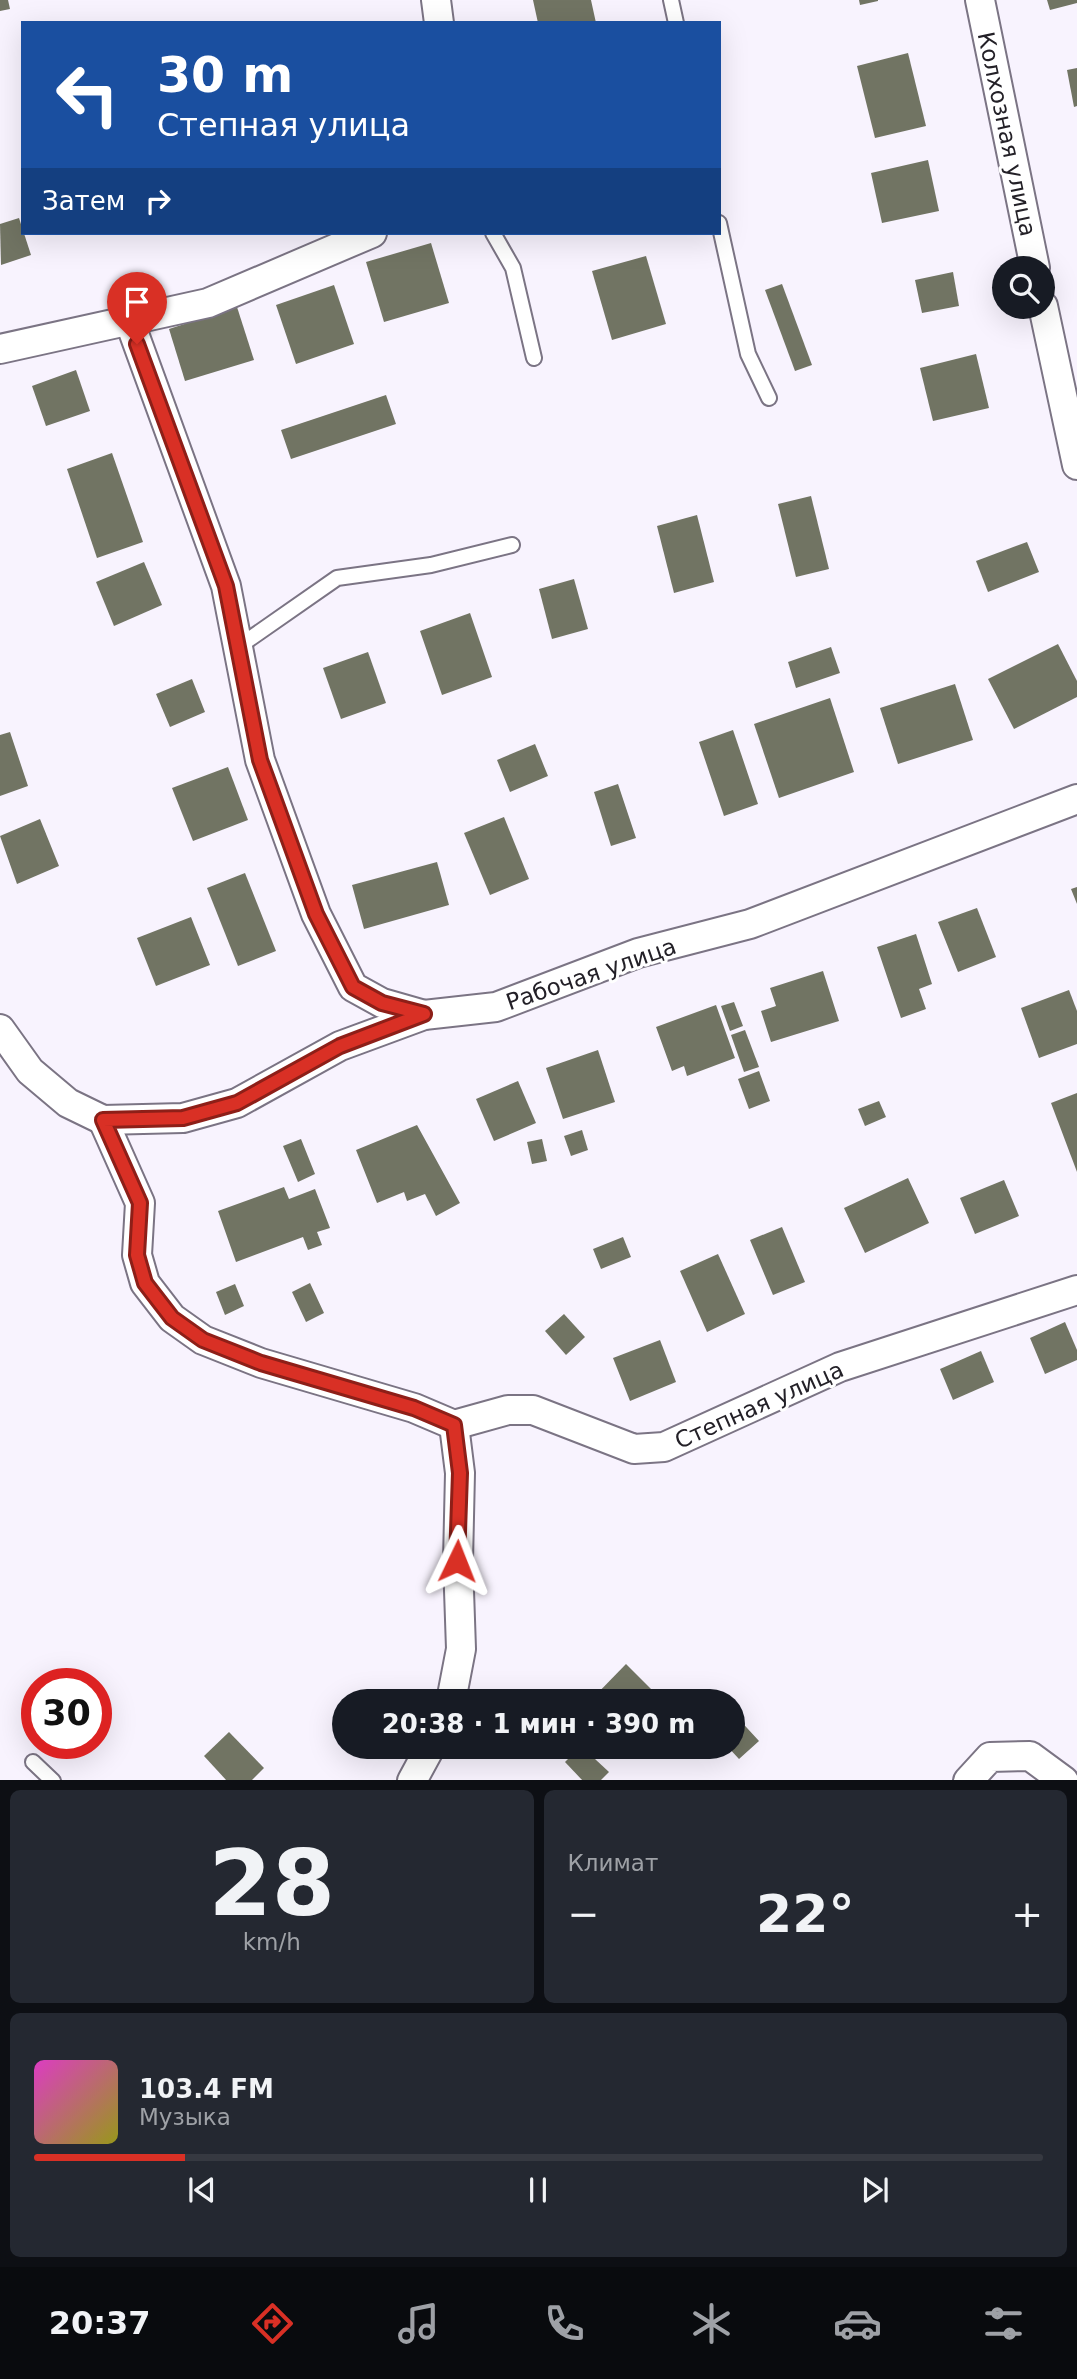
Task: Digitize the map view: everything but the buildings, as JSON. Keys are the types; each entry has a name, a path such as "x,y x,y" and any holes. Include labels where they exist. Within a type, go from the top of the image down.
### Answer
{"street":[{"path":"436,0 439,21"},
{"name":"Колхозная улица","path":"980,0 1033,256"},
{"path":"0,349 208,303 367,235"},
{"path":"1045,319 1077,465"},
{"path":"128,320 226,586 260,760 322,926 353,987 382,1003 424,1014"},
{"name":"Рабочая улица","path":"103,1120 183,1118 237,1103 340,1046 424,1014 496,1007 638,953 750,924 1077,799"},
{"path":"0,1029 30,1071 68,1103 103,1120 140,1203 137,1255 145,1283 172,1318 203,1340 261,1363 414,1408 454,1425 460,1473 457,1561 461,1649 453,1689"},
{"name":"Степная улица","path":"454,1425 508,1410 533,1410 634,1449 664,1447 840,1367 1077,1290"},
{"path":"968,1780 990,1757 1030,1756 1064,1780"},
{"path":"412,1780 424,1759"}],"lane":[{"path":"671,0 676,21"},
{"path":"721,232 748,354 769,398"},
{"path":"494,235 513,268 534,358"},
{"path":"238,647 337,578 431,565 512,545"},
{"path":"33,1762 53,1780"}],"route":[{"path":"137,344 226,586 260,760 316,914 353,987 382,1003 424,1014 340,1046 237,1103 183,1118 103,1120 140,1203 137,1255 145,1283 172,1318 203,1340 261,1363 414,1408 454,1425 460,1473 457,1561"}]}
